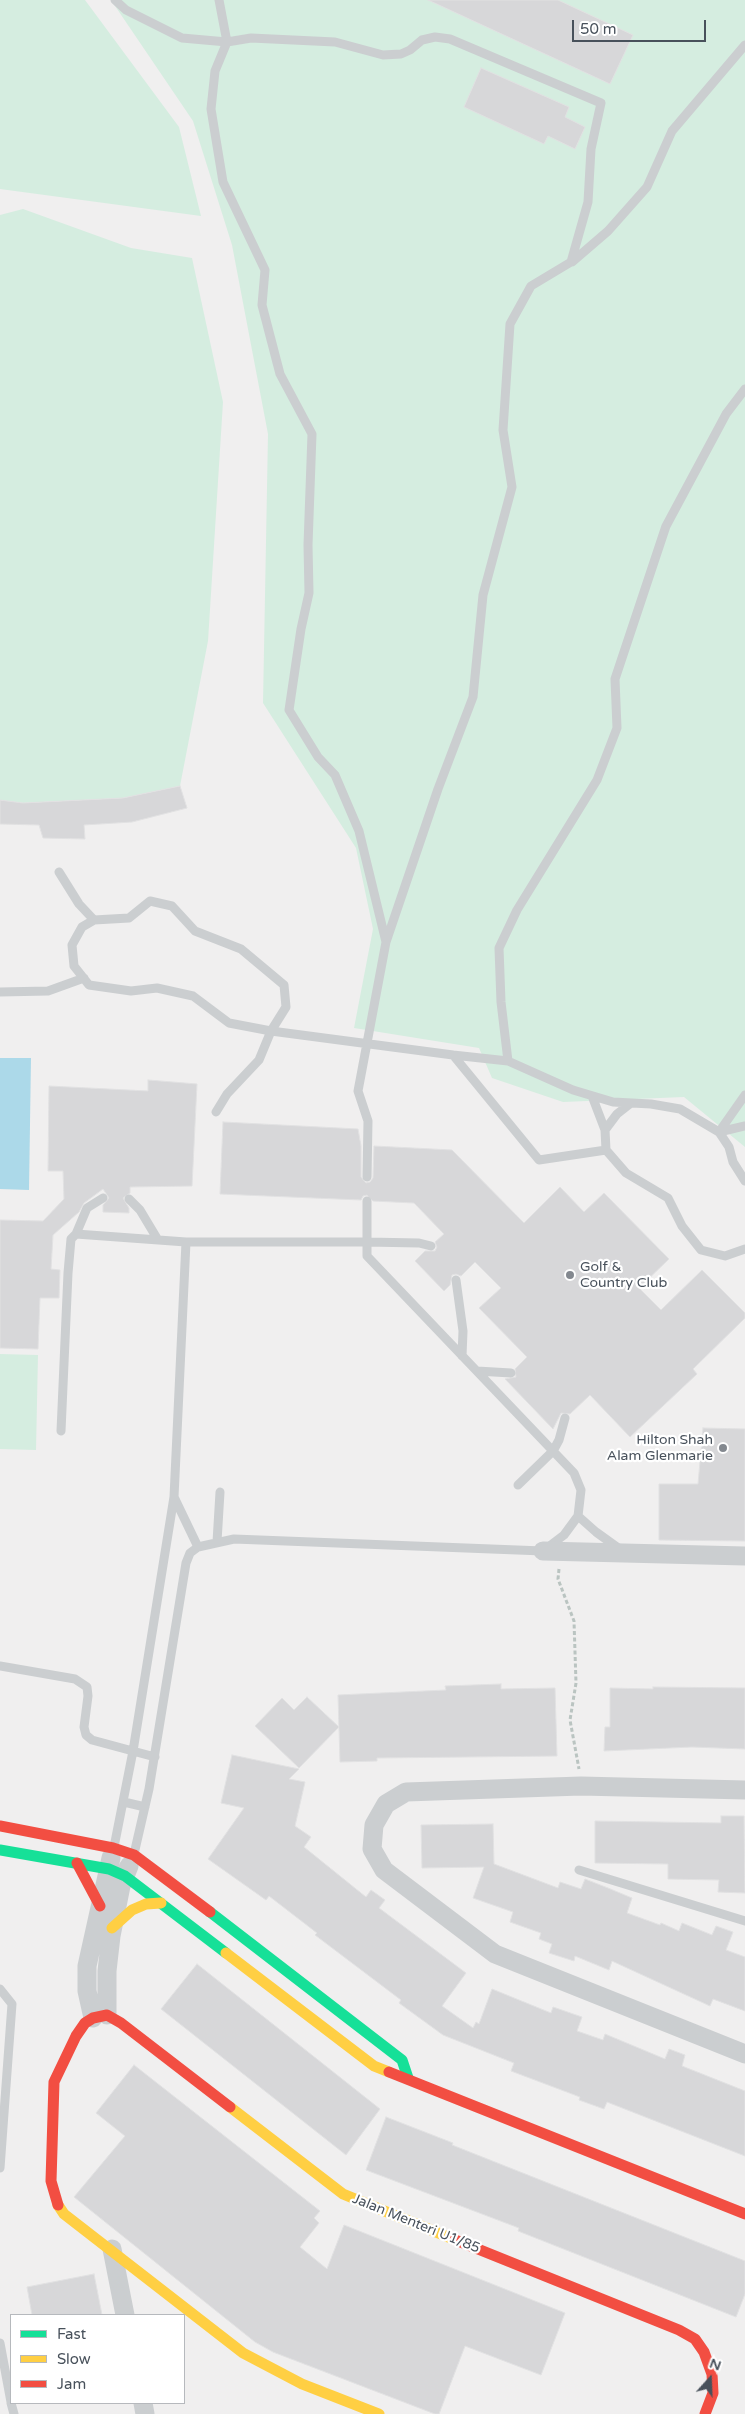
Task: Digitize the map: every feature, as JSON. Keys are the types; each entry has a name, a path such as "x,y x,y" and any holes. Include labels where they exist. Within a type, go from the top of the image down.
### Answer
{"street":[{"path":"552,1551 745,1556"},
{"path":"745,1790 581,1786 406,1792 386,1804 374,1826 372,1849 384,1870 495,1954 745,2054"},
{"path":"0,1826 113,1848 134,1855 166,1877 402,2060 408,2078"},
{"path":"100,2017 107,1971 117,1872 113,1848"},
{"path":"0,1850 117,1872 162,1903 374,2066 745,2214"},
{"path":"100,2017 87,1991 87,1966 100,1906 117,1872 134,1855"},
{"path":"77,1863 100,1906"},
{"path":"112,1928 132,1910 146,1904 162,1903"},
{"path":"100,2017 85,2023 76,2036 54,2082 51,2181 55,2200 64,2214 112,2249 243,2354 302,2384 379,2414"},
{"name":"Jalan Menteri U1/85","path":"100,2017 122,2023 344,2194 679,2330 695,2339 704,2352 712,2374 713,2393 705,2414"},
{"path":"112,2249 125,2314"}],"lane":[{"path":"115,0 126,10 182,38 228,42 251,38 335,42 383,55 401,54 410,50 422,40 435,36 450,39 601,103 590,149 588,202 571,262"},
{"path":"219,0 228,42 215,71 211,109 223,182 265,270 262,305 280,374 312,434 308,545 309,593 301,629 289,710 318,757 335,775 359,831 386,942"},
{"path":"367,1177 368,1121 358,1091 386,942 438,789 473,697 482,595 512,487 503,430 510,324 531,286 571,262 608,232 646,187 672,131 745,45"},
{"path":"508,1061 501,1002 499,948 517,910 597,780 617,728 615,679 666,526 726,414 745,389"},
{"path":"59,872 79,904 94,920"},
{"path":"216,1112 227,1094 259,1060 271,1031 286,1007 284,984 242,949 195,931 172,906 150,901 129,918 94,920 82,927 72,946 74,966 89,984 131,991 157,988 193,996 229,1023 271,1031 366,1042 453,1056 508,1061 592,1096 613,1102 680,1109 719,1132 729,1147 733,1162 745,1181"},
{"path":"0,992 48,991 84,978"},
{"path":"453,1056 540,1160 606,1150"},
{"path":"719,1132 745,1095"},
{"path":"592,1096 604,1130 606,1150 626,1173 668,1198 682,1226 702,1250 725,1256 745,1249"},
{"path":"604,1130 631,1103"},
{"path":"719,1132 745,1126"},
{"path":"61,1431 71,1239 76,1234 87,1208 103,1198"},
{"path":"129,1199 140,1210 158,1240"},
{"path":"134,1855 155,1757 186,1563 190,1553 198,1547 234,1539 552,1551 578,1516 581,1496 579,1482 574,1473 366,1256 367,1201"},
{"path":"76,1234 186,1242 418,1242 431,1246"},
{"path":"113,1848 133,1751 174,1497 186,1242"},
{"path":"456,1280 461,1308 462,1356"},
{"path":"477,1371 511,1373"},
{"path":"518,1485 553,1451 560,1440 565,1418"},
{"path":"217,1542 220,1492"},
{"path":"174,1497 198,1547"},
{"path":"578,1516 596,1532 627,1554"},
{"path":"0,1666 75,1679 87,1687 88,1696 84,1728 86,1735 92,1740 155,1757"},
{"path":"124,1802 145,1807"},
{"path":"579,1870 745,1921"},
{"path":"0,1989 12,2004 0,2168"},
{"path":"0,2343 10,2397"}],"path":[{"path":"552,1551 558,1580 574,1621 576,1683 570,1720 581,1786"}],"green space":[{"path":"0,0 85,0 179,127 201,216 0,189"},
{"path":"111,0 745,0 745,1147 684,1097 563,1102 492,1078 479,1048 354,1028 373,929 356,848 263,703 268,434 232,245 193,121"},
{"path":"23,209 131,248 192,258 223,402 208,641 180,786 123,798 23,803 0,800 0,215"},
{"path":"0,1354 38,1355 36,1450 0,1449"}],"water":[{"path":"0,1058 31,1058 29,1190 0,1189"}],"building":[{"path":"428,0 558,0 633,35 610,84"},
{"path":"481,68 569,107 565,117 585,127 575,149 548,136 544,144 464,107"},
{"path":"180,786 187,808 132,822 84,825 85,839 43,838 39,825 0,824 0,800 23,803 123,798"},
{"path":"148,1080 197,1084 192,1186 130,1187 130,1193 123,1198 129,1208 129,1213 103,1212 103,1205 109,1198 103,1189 84,1203 79,1212 53,1235 51,1269 60,1270 59,1298 40,1298 38,1349 0,1348 0,1220 43,1221 64,1199 63,1171 48,1171 49,1086 148,1091"},
{"name":"Golf & Country Club","path":"223,1122 358,1129 361,1146 361,1177 366,1183 370,1182 373,1178 374,1146 452,1150 524,1223 560,1187 584,1212 604,1193 669,1259 639,1288 661,1310 702,1270 745,1313 745,1318 693,1369 697,1374 630,1437 590,1395 570,1414 561,1413 553,1429 505,1379 516,1377 515,1369 527,1357 479,1308 501,1288 475,1262 461,1276 452,1275 450,1285 444,1291 415,1261 425,1251 435,1251 437,1247 435,1242 444,1234 414,1203 373,1201 367,1195 363,1196 361,1200 220,1194"},
{"path":"703,1428 745,1429 745,1541 659,1540 659,1484 698,1484"},
{"path":"501,1684 501,1689 555,1688 557,1756 377,1758 377,1761 340,1762 338,1695 446,1690 445,1686"},
{"path":"653,1687 745,1688 745,1749 692,1747 604,1751 605,1727 610,1727 610,1688 653,1689"},
{"path":"307,1697 339,1727 299,1768 255,1726 282,1698 294,1710"},
{"path":"232,1755 299,1769 289,1779 305,1782 295,1826 311,1837 304,1847 366,1897 371,1890 385,1900 379,1908 466,1973 442,2006 473,2028 476,2022 479,2024 492,1989 551,2013 553,2007 582,2017 577,2031 603,2040 605,2034 665,2059 669,2049 685,2055 682,2066 745,2091 745,2156 607,2102 604,2109 579,2100 580,2097 511,2071 514,2063 443,2035 399,2003 401,2000 315,1935 317,1933 269,1896 266,1900 208,1859 244,1808 221,1803"},
{"path":"721,1816 744,1816 745,1893 718,1892 719,1880 668,1879 668,1864 595,1863 595,1821 721,1823"},
{"path":"493,1824 494,1864 558,1888 560,1882 581,1889 585,1879 632,1898 627,1913 660,1925 661,1923 679,1931 682,1923 712,1935 716,1926 733,1932 726,1950 745,1957 745,2011 713,1999 710,2006 612,1961 609,1970 575,1956 574,1961 549,1953 552,1944 539,1939 541,1933 510,1922 513,1912 473,1898 484,1867 422,1868 421,1825"},
{"path":"197,1964 380,2109 346,2155 161,2009"},
{"path":"134,2065 320,2211 314,2218 319,2223 300,2247 327,2269 344,2225 565,2313 541,2375 465,2346 439,2414 435,2414 273,2352 255,2342 74,2197 125,2136 96,2113"},
{"path":"386,2117 745,2261 745,2294 736,2317 518,2231 519,2228 366,2170"},
{"path":"94,2274 102,2314 32,2314 27,2287"}],"traffic: fast":[{"path":"0,1850 109,1869 125,1876 226,1953"},
{"path":"210,1912 402,2060 408,2078"}],"traffic: slow":[{"path":"112,1928 132,1910 146,1904 161,1903"},
{"path":"226,1953 374,2066 389,2072"},
{"path":"230,2107 343,2194 453,2239"},
{"path":"58,2205 64,2214 243,2353 302,2384 379,2414"}],"traffic: jam":[{"path":"0,1826 113,1848 134,1855 210,1912"},
{"path":"77,1863 100,1906"},
{"path":"58,2205 51,2181 54,2082 76,2036 85,2023 93,2018 107,2015 121,2023 230,2107"},
{"path":"389,2072 745,2214"},
{"path":"453,2239 679,2330 695,2339 704,2352 712,2374 713,2393 705,2414"}],"place":[{"name":"Golf & Country Club","path":"570,1275"},
{"name":"Hilton Shah Alam Glenmarie","path":"723,1448"}]}
